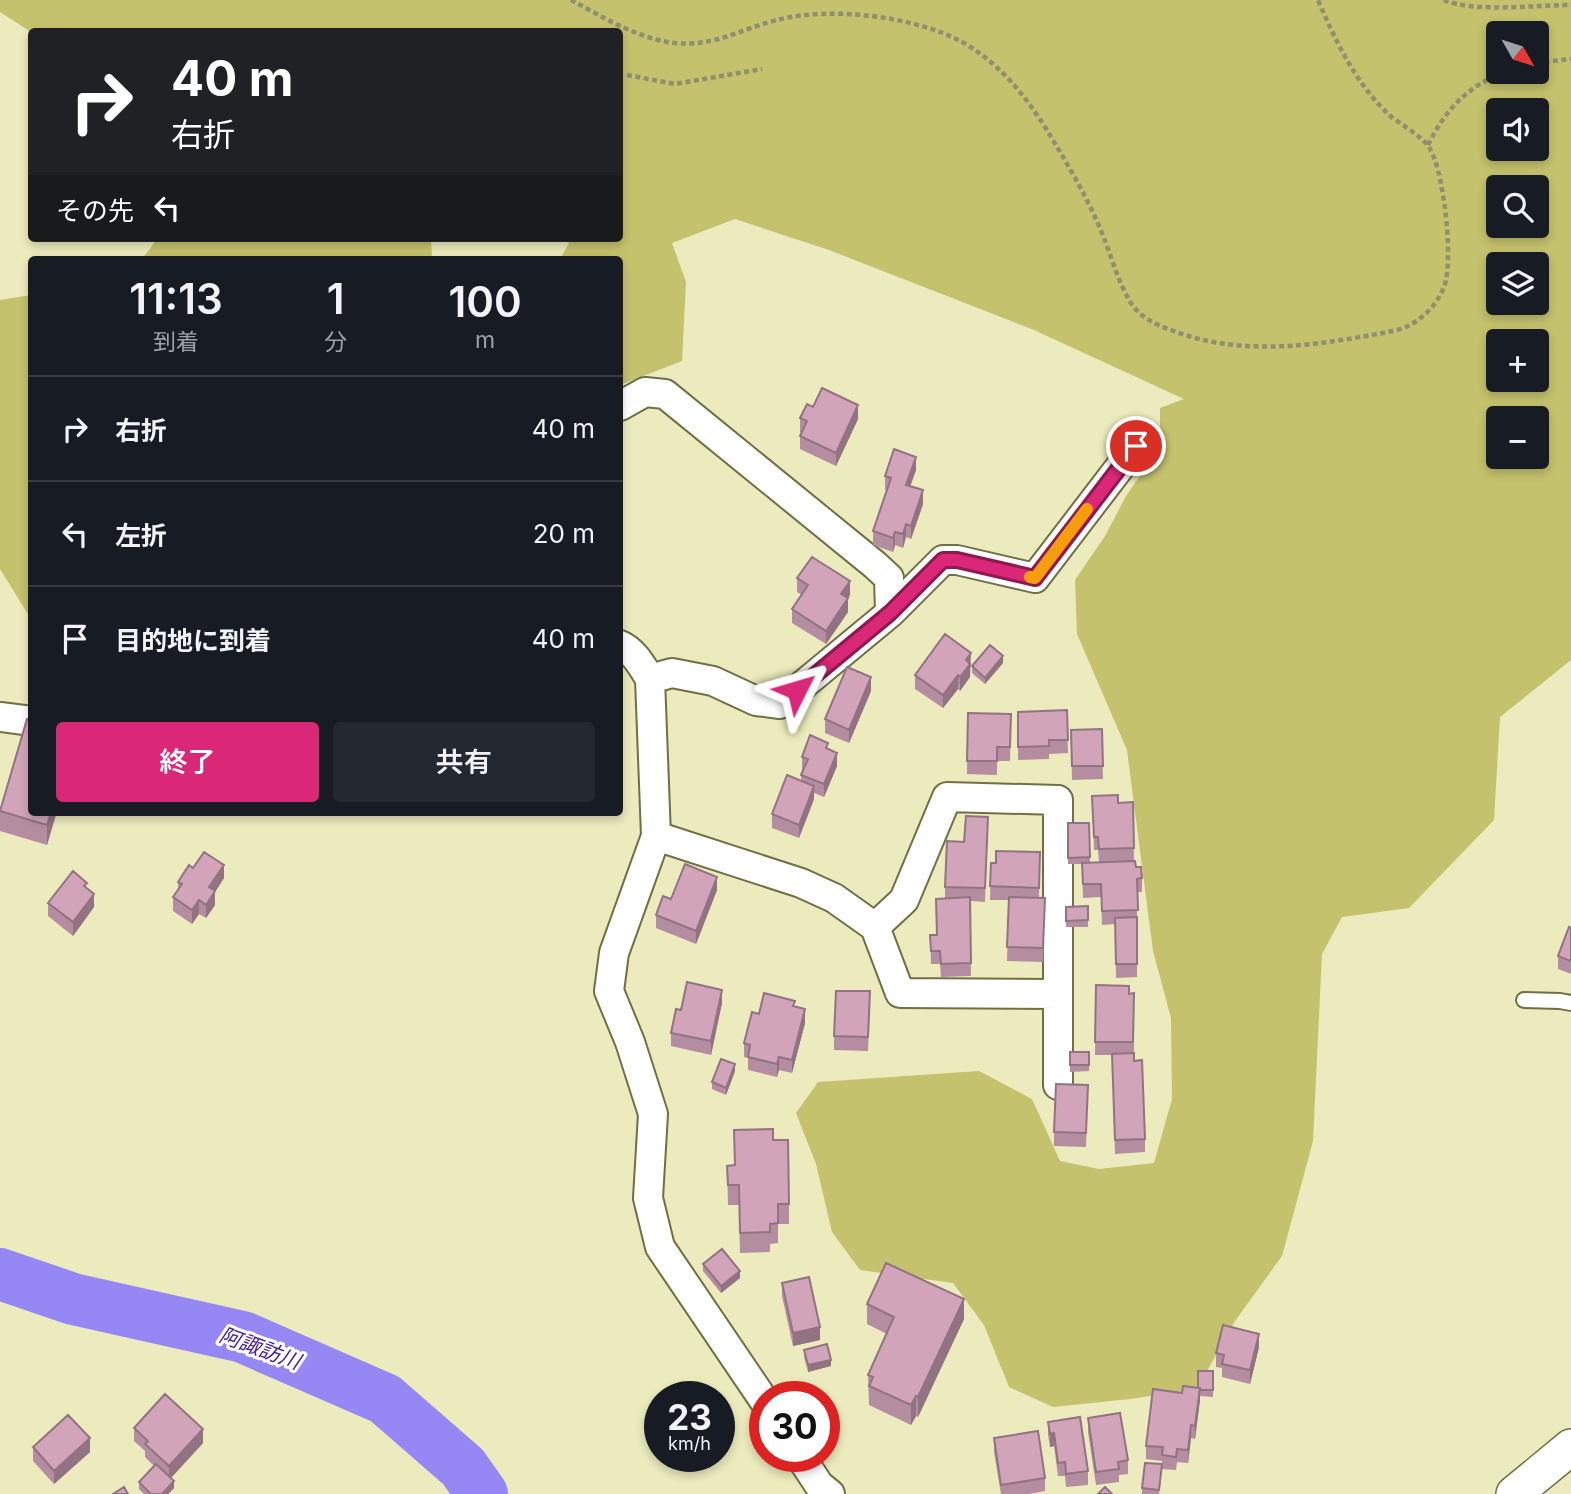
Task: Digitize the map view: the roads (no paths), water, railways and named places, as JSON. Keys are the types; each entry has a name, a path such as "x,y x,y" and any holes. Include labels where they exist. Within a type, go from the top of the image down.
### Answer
{"street":[{"path":"623,404 645,392 665,394 889,578 890,613"},
{"path":"650,679 672,673 713,681 756,701 780,704 890,613 943,560 957,560 1035,578 1136,446"},
{"path":"623,646 637,659 650,679 656,836 614,953 609,990 630,1042 653,1114 648,1198 660,1247 751,1381"},
{"path":"0,717 28,720"},
{"path":"875,927 905,900 947,797 1058,800 1058,1085"},
{"path":"656,836 801,883 834,898 875,927 900,993 1058,994"},
{"path":"1514,1494 1571,1447"},
{"path":"810,1472 819,1485 830,1494"}],"lane":[{"path":"1524,1000 1571,1003"}],"waterway":[{"name":"阿諏訪川","path":"0,1274 73,1299 243,1337 385,1399 463,1467 482,1494"}]}
